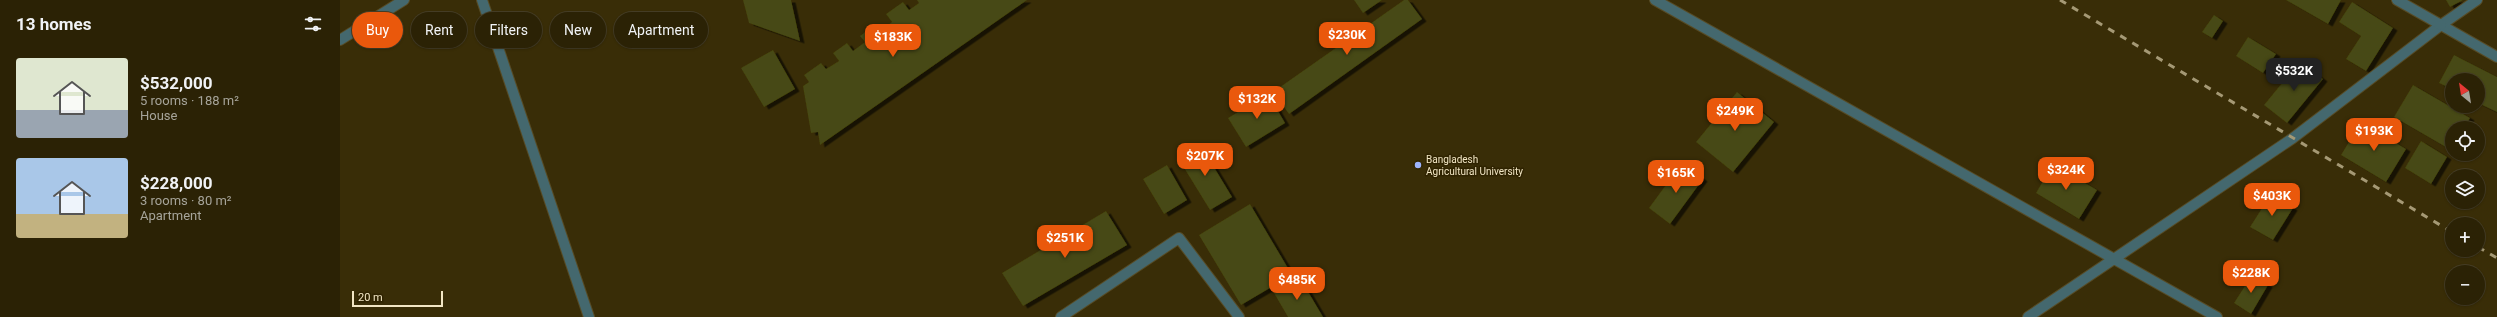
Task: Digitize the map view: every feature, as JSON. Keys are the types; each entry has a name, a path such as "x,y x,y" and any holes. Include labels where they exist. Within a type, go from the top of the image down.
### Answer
{"street":[{"path":"340,40 404,0"},
{"path":"482,0 590,317"},
{"path":"1655,0 2217,317"},
{"path":"2397,0 2497,57"},
{"path":"2028,317 2294,138 2441,25 2477,0"},
{"path":"1061,317 1179,238 1239,317"}],"building":[{"path":"743,0 791,0 800,41 749,23"},
{"path":"917,0 1027,0 820,145 818,132 811,133 803,86 809,82 804,75 821,63 826,69 839,61 833,53 847,43 853,51 865,42 860,36 876,24 881,30 892,22 886,14 903,2 909,10 919,3"},
{"path":"1354,0 1382,0 1363,13"},
{"path":"1404,0 1408,0 1422,19 1289,114 1273,92"},
{"path":"2286,0 2341,0 2328,24"},
{"path":"2446,0 2463,0 2450,7"},
{"path":"2352,2 2393,28 2366,71 2346,59 2361,36 2339,22"},
{"path":"2214,15 2223,21 2212,38 2202,32"},
{"path":"2248,37 2276,54 2263,73 2236,56"},
{"path":"773,50 795,89 764,107 741,68"},
{"path":"2454,55 2497,77 2497,112 2485,106 2485,73 2445,73 2445,86 2439,83"},
{"path":"2300,61 2323,79 2287,123 2264,105"},
{"path":"2413,85 2445,104 2445,113 2461,113 2470,118 2468,121 2445,121 2445,147 2394,117"},
{"path":"1737,92 1774,122 1733,172 1696,142"},
{"path":"1268,94 1285,123 1246,147 1228,118"},
{"path":"2361,122 2406,149 2386,182 2341,155"},
{"path":"2421,141 2445,156 2445,160 2431,184 2405,168"},
{"path":"1200,144 1232,197 1210,210 1178,158"},
{"path":"1682,163 1703,179 1670,224 1649,208"},
{"path":"2053,164 2097,190 2079,219 2036,193"},
{"path":"1167,165 1187,200 1164,214 1143,179"},
{"path":"2271,194 2293,208 2273,240 2250,227"},
{"path":"1250,204 1292,275 1241,305 1199,235"},
{"path":"1106,211 1127,245 1023,306 1002,273"},
{"path":"2252,275 2268,285 2251,314 2234,303"},
{"path":"1300,278 1323,317 1288,317 1274,293"}],"railway":[{"path":"2060,0 2445,228"},
{"path":"2485,251 2497,258"}],"place":[{"name":"Bangladesh Agricultural University","path":"1418,165"}]}
